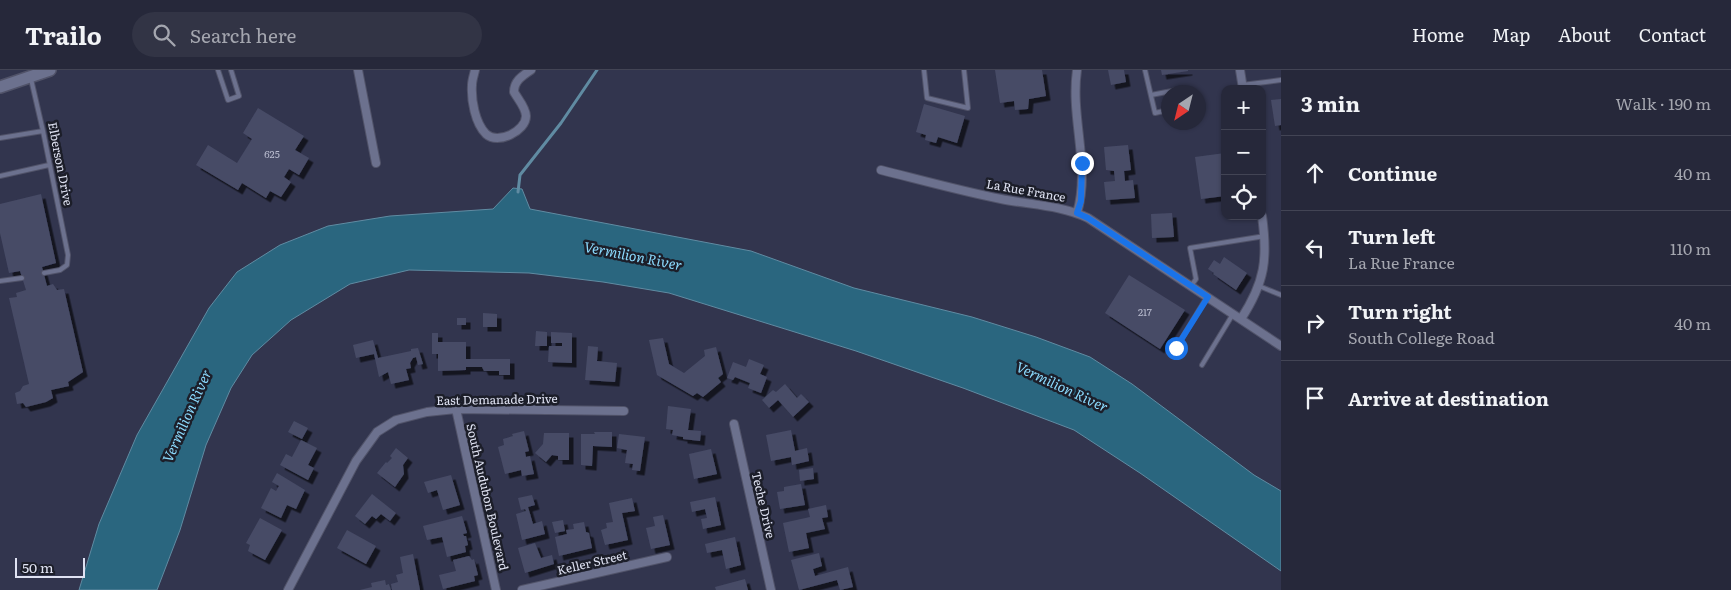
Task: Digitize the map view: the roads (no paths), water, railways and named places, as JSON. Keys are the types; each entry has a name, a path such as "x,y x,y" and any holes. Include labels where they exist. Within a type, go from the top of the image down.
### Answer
{"main road":[{"path":"0,87 50,70"}],"street":[{"path":"358,70 376,163"},
{"path":"475,70 472,84 477,118 486,134 499,139 506,137 525,122 525,112 514,92 514,88 520,77 531,70"},
{"path":"1077,70 1075,104 1082,163 1081,201 1077,213"},
{"path":"1240,70 1242,85"},
{"name":"La Rue France","path":"881,170 1003,200 1044,205 1077,213 1088,218 1281,346"},
{"path":"1241,319 1250,306 1265,266 1265,236 1263,220"},
{"name":"East Demanade Drive","path":"288,590 347,477 365,448 377,432 396,420 427,412 456,409 624,411"},
{"name":"South Audubon Boulevard","path":"456,409 496,590"},
{"name":"Teche Drive","path":"734,424 771,590"},
{"name":"Keller Street","path":"522,590 666,557"}],"lane":[{"path":"218,70 228,100 238,96 230,70"},
{"path":"924,70 927,98 968,108 964,70"},
{"path":"1145,70 1155,113 1161,112"},
{"name":"Elberson Drive","path":"30,77 68,254 67,265 60,270 44,274"},
{"path":"1253,85 1281,80"},
{"path":"1151,96 1161,94"},
{"path":"0,138 43,131"},
{"path":"0,176 49,165"},
{"path":"1191,286 1196,279 1190,248 1265,236"},
{"path":"0,282 22,278"},
{"path":"1259,286 1281,295"},
{"path":"1176,348 1208,297"},
{"path":"1202,365 1233,314"}],"water":[{"name":"Vermilion River","path":"513,188 522,189 530,209 751,251 854,288 972,317 1036,337 1090,357 1132,384 1254,475 1281,491 1281,571 1140,473 1074,430 963,388 856,351 669,293 603,282 529,273 409,270 350,284 291,320 252,355 231,388 206,445 180,530 157,590 79,590 99,524 137,435 209,308 237,272 280,245 328,226 390,216 493,209"}],"waterway":[{"path":"518,192 520,175 561,123 597,70"}]}
